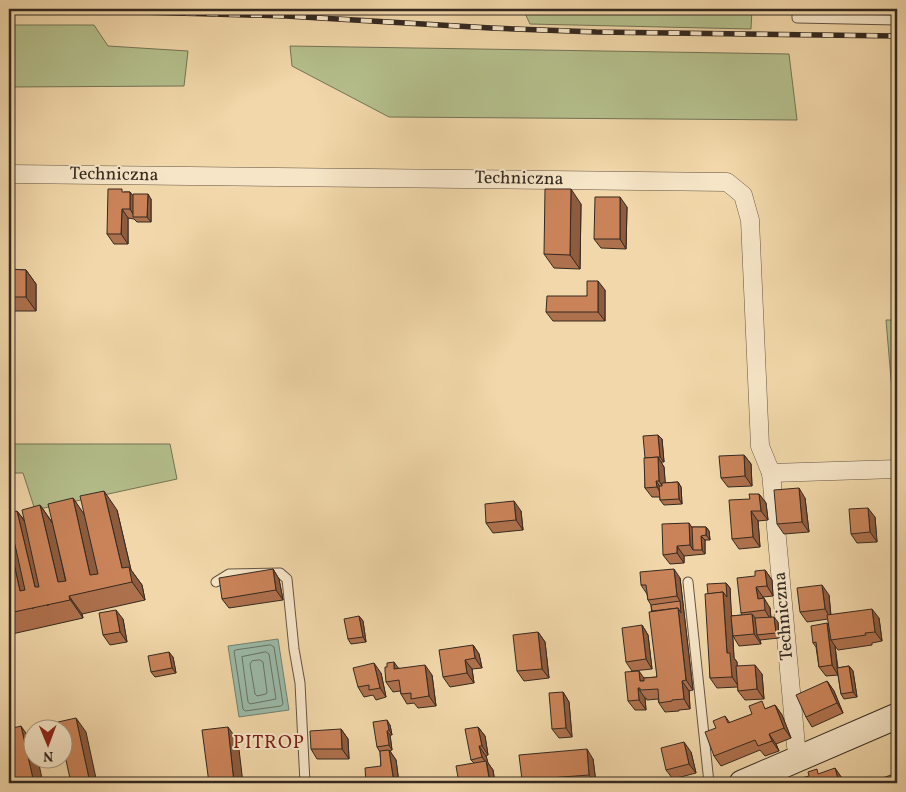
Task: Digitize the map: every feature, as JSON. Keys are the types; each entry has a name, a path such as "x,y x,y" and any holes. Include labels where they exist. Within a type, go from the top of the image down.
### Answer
{"street":[{"name":"Techniczna","path":"9,174 727,182 743,196 750,220 760,446 772,473 795,737 796,746 802,759"},
{"path":"772,473 897,469"},
{"path":"742,783 802,759 897,716"}],"lane":[{"path":"797,9 797,18 897,20"},
{"path":"216,582 229,574 280,573 287,579 294,649 300,683 304,783"},
{"path":"688,582 709,783"}],"green space":[{"path":"523,9 752,9 751,29 530,24"},
{"path":"9,25 94,25 108,46 188,51 184,86 9,87"},
{"path":"290,46 789,54 797,120 389,117 292,66"},
{"path":"886,320 897,320 897,427 895,426"},
{"path":"9,444 170,444 177,479 35,510 23,473 9,473"}],"water":[{"path":"278,639 289,710 239,717 228,646"}],"building":[{"path":"108,189 122,189 122,192 130,192 130,209 122,209 121,234 107,234"},
{"path":"545,189 571,189 570,255 544,254"},
{"path":"133,194 148,194 147,217 133,217"},
{"path":"595,197 620,197 620,239 594,239"},
{"path":"9,269 26,270 26,297 9,297"},
{"path":"587,281 598,281 598,312 546,312 547,296 587,296"},
{"path":"658,435 660,457 645,458 643,436"},
{"path":"744,455 745,476 721,478 719,456"},
{"path":"658,457 659,481 656,481 657,487 645,488 644,458"},
{"path":"678,482 679,499 660,500 659,486 662,486 662,483"},
{"path":"799,488 802,522 777,524 774,490"},
{"path":"104,491 122,568 129,567 132,582 69,596 70,600 9,613 9,541 20,591 25,590 9,513 17,511 35,587 39,587 22,510 40,505 58,582 66,581 48,504 73,498 90,575 98,574 80,496"},
{"path":"749,494 759,494 761,511 751,511 753,537 732,539 729,500 750,499"},
{"path":"514,501 516,520 486,523 485,504"},
{"path":"868,508 870,532 851,534 849,509"},
{"path":"689,523 690,545 677,546 677,553 663,555 662,524"},
{"path":"692,527 706,527 706,535 701,536 702,550 693,550"},
{"path":"273,569 276,590 222,599 219,578"},
{"path":"674,569 677,596 648,600 646,585 641,585 640,572"},
{"path":"765,570 767,586 756,587 758,599 764,598 765,610 741,613 737,578 755,576 755,571"},
{"path":"726,583 727,597 723,592 708,594 707,584"},
{"path":"822,585 825,609 800,612 797,588"},
{"path":"723,592 727,653 730,653 732,677 710,678 705,594"},
{"path":"680,601 681,613 678,608 652,611 651,605"},
{"path":"678,608 686,680 682,681 684,699 659,703 658,689 640,690 638,688 639,700 628,701 625,672 639,671 640,681 644,681 644,678 657,677 649,612"},
{"path":"872,609 875,632 831,640 827,615"},
{"path":"116,610 120,632 103,635 99,613"},
{"path":"752,614 754,634 733,636 731,616"},
{"path":"359,616 363,637 348,639 344,619"},
{"path":"774,617 776,633 757,635 755,618"},
{"path":"827,623 832,665 819,667 816,642 813,643 811,626"},
{"path":"642,625 646,659 626,662 622,628"},
{"path":"538,632 542,669 517,671 513,635"},
{"path":"473,645 475,658 465,660 467,673 443,677 439,650"},
{"path":"169,652 172,668 151,672 148,656"},
{"path":"394,662 394,669 425,665 429,696 411,699 411,693 401,694 399,680 386,682 385,667 387,667 387,663"},
{"path":"374,663 380,688 369,690 369,685 358,687 353,668"},
{"path":"755,665 757,689 738,691 736,666"},
{"path":"849,666 853,692 841,694 837,668"},
{"path":"827,681 837,703 806,717 796,695"},
{"path":"563,692 566,728 552,729 549,693"},
{"path":"762,701 765,709 775,705 784,728 769,734 772,741 758,746 755,740 714,756 705,732 716,728 713,721 725,716 728,723 752,714 749,706"},
{"path":"76,718 90,783 71,783 68,770 72,770 72,720 67,720"},
{"path":"387,720 389,745 377,747 373,722"},
{"path":"21,726 22,770 31,770 34,783 9,783 9,729"},
{"path":"228,727 234,783 209,783 202,730"},
{"path":"478,727 482,746 479,746 482,757 471,760 465,729"},
{"path":"341,729 342,749 311,749 310,731"},
{"path":"684,742 689,764 666,770 661,748"},
{"path":"587,749 589,775 522,780 519,755"},
{"path":"389,750 394,783 366,783 365,768 381,766 380,751"},
{"path":"486,761 490,783 459,783 456,766"},
{"path":"835,768 839,782 799,783 798,779 809,776 808,772 817,769 818,774"},
{"path":"897,773 897,783 868,783"}],"railway":[{"path":"9,10 286,16 596,32 897,36"}],"district":[{"name":"PITROP","path":"269,743"}]}
